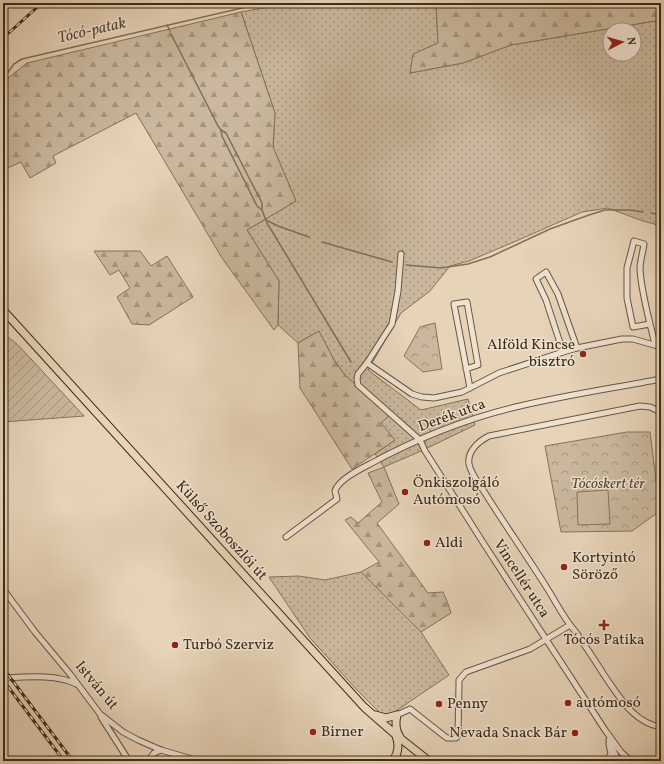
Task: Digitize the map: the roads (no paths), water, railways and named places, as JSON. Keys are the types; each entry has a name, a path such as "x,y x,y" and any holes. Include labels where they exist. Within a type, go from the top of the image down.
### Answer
{"main road":[{"name":"Külső Szoboszlói út","path":"3,310 345,687 371,714 396,736 429,761"},
{"path":"371,714 386,718 397,715 395,724 396,730 404,741"},
{"path":"393,761 397,755 398,745 396,736"}],"street":[{"path":"650,324 633,326 627,298 627,268 634,241 644,244 640,268 655,345"},
{"name":"Vincellér utca","path":"401,254 398,291 392,324 367,363 358,374 358,385 420,440 474,529 605,730 621,752 630,760"},
{"path":"563,352 546,300 536,279 546,272 558,294 577,348"},
{"name":"Derék utca","path":"466,369 478,365 466,302 454,304 466,369 470,388"},
{"name":"Derék utca","path":"367,363 412,394 434,398 462,392 499,374 577,348 622,339 633,339 661,347"},
{"name":"Derék utca","path":"286,537 336,499 335,491 339,484 361,469 385,456 440,430 515,407 661,379"},
{"name":"Vincellér utca","path":"661,412 650,407 640,406 489,436 478,442 471,451 469,462 473,474 570,626 621,700 633,714 643,721 661,727"},
{"name":"István út","path":"3,589 100,714 123,732 138,740 161,750 199,761"},
{"path":"397,715 410,709 447,738 456,738 458,735 459,684 462,676 466,672 530,649 570,626"},
{"path":"3,678 59,679 69,681 77,685"},
{"path":"100,714 130,761"},
{"name":"Vincellér utca","path":"605,730 618,761"},
{"path":"605,730 611,751 607,761"},
{"path":"148,761 154,753 161,750"},
{"path":"618,761 623,758 630,760"}],"waterway":[{"name":"Tócó-patak","path":"3,79 14,64 22,59 264,3"},
{"name":"Tócó-patak","path":"167,25 170,31"},
{"path":"171,34 221,130 222,136 257,206 262,210 267,223 351,362"},
{"path":"221,130 226,133 262,203 262,210"},
{"path":"406,265 441,268 468,264 490,257 550,229 605,210 630,210 643,212"},
{"path":"651,213 661,215"},
{"path":"266,220 309,237"},
{"path":"322,242 392,262"}],"railway":[{"path":"3,38 42,3"},
{"path":"3,668 73,761"},
{"path":"3,680 64,761"}],"place":[{"name":"Alföld Kincse bisztró","path":"583,354"},
{"name":"Önkiszolgáló Autómosó","path":"405,492"},
{"name":"Aldi","path":"427,543"},
{"name":"Kortyintó Söröző","path":"564,567"},
{"name":"Tócós Patika","path":"604,625"},
{"name":"Turbó Szerviz","path":"175,645"},
{"name":"autómosó","path":"568,703"},
{"name":"Penny","path":"439,704"},
{"name":"Birner","path":"313,732"},
{"name":"Nevada Snack Bár","path":"575,733"}],"park label":[{"name":"Tócóskert tér","path":"608,484"}]}
